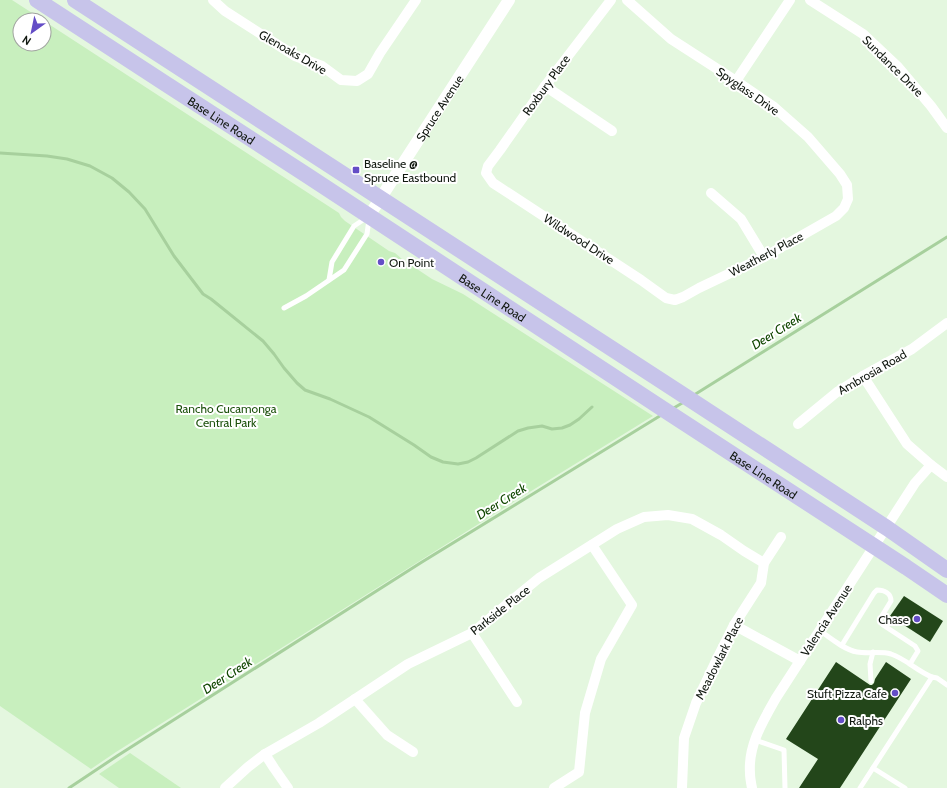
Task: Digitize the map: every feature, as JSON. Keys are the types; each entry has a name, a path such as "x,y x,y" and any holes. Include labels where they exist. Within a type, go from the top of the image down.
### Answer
{"main road":[{"name":"Base Line Road","path":"37,0 306,174 947,595"},
{"name":"Base Line Road","path":"75,0 689,399 886,528 947,570"}],"street":[{"name":"Glenoaks Drive","path":"213,0 225,11 295,56 322,66 341,80 357,81 368,74 380,53 416,0"},
{"name":"Spruce Avenue","path":"369,216 510,0"},
{"name":"Roxbury Place","path":"486,173 488,166 545,86 611,0"},
{"name":"Spyglass Drive","path":"627,0 668,37 774,107 808,137 840,174 847,185 848,198"},
{"path":"736,81 790,0"},
{"name":"Sundance Drive","path":"810,0 863,34 898,67 931,106 947,128"},
{"path":"545,86 612,131"},
{"name":"Wildwood Drive","path":"486,173 493,183 666,298 675,300"},
{"path":"711,193 741,219 764,257"},
{"name":"Weatherly Place","path":"675,300 764,257 836,216 844,208 848,198"},
{"name":"Ambrosia Road","path":"798,424 837,392 912,349 947,323"},
{"path":"863,376 907,444 947,477"},
{"name":"Valencia Avenue","path":"752,788 750,772 755,740 760,727 776,698 915,484 931,465"},
{"name":"Parkside Place","path":"224,788 265,754 319,723 408,664 472,633 539,578 617,529 644,517 668,515 692,519 721,535 764,563"},
{"name":"Meadowlark Place","path":"682,788 684,738 696,704 716,659 734,625 761,583 764,563 781,537"},
{"path":"554,788 579,772 584,712 601,659 632,605 592,545"},
{"path":"734,625 800,661"},
{"path":"472,633 516,702"},
{"path":"355,699 387,735 413,752"},
{"path":"265,754 288,788"}],"lane":[{"path":"329,280 332,262 354,226 369,216"},
{"path":"284,308 306,296 344,270 367,234 369,216"},
{"path":"842,645 874,594 878,590 882,590 891,598 891,601 880,619 880,622 883,626 916,646 918,651 910,664"},
{"path":"819,630 854,652 882,652 891,654 947,685"},
{"path":"871,682 870,664 873,652"},
{"path":"860,788 932,677"},
{"path":"755,740 784,750 784,788"},
{"path":"874,768 905,788"}],"green space":[{"name":"Rancho Cucamonga Central Park","path":"0,0 12,0 31,12 12,12 12,52 52,52 52,26 339,213 345,221 432,279 463,294 653,416 515,501 91,769 0,706"},
{"path":"130,753 181,788 119,788 99,774"}],"building":[{"name":"Chase","path":"904,596 943,621 930,642 890,616"},
{"name":"Ralphs","path":"836,662 870,685 874,683 886,662 911,679 840,788 799,788 818,759 786,739"}],"waterway":[{"path":"0,153 47,156 67,159 90,166 112,178 129,192 145,209 174,256 203,294 263,341 284,368 305,390 330,399 369,417 431,457 443,462 458,464 468,462 518,431 542,426 552,429 562,428 579,419 592,407"},
{"name":"Deer Creek","path":"694,395 947,237"},
{"name":"Deer Creek","path":"672,409 684,402"},
{"name":"Deer Creek","path":"69,788 422,562 663,414"}],"place":[{"name":"Baseline @ Spruce Eastbound","path":"356,170"},
{"name":"On Point","path":"381,262"},
{"name":"Chase","path":"917,619"},
{"name":"Stuft Pizza Cafe","path":"895,693"},
{"name":"Ralphs","path":"841,720"}]}
